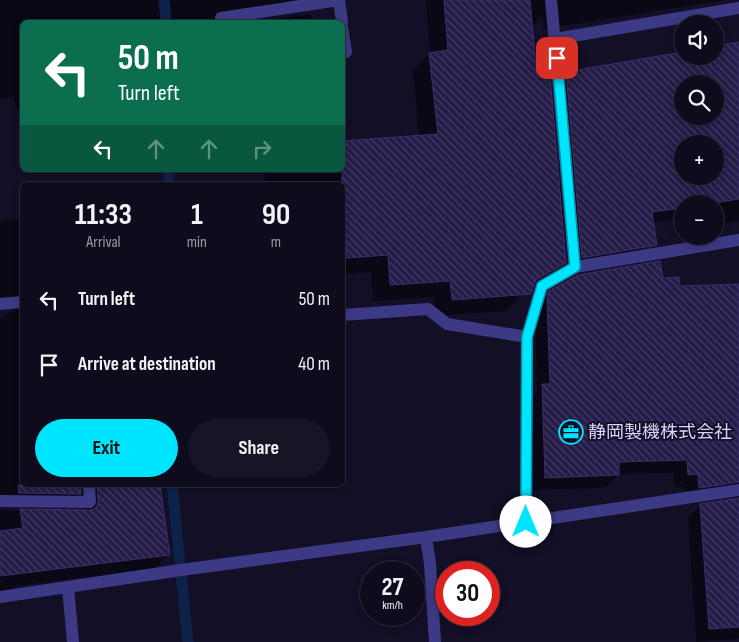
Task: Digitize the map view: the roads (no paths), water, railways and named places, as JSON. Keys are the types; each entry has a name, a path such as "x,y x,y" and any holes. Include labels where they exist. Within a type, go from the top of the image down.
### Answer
{"street":[{"path":"221,18 262,17 339,0 342,20"},
{"path":"551,0 575,267"},
{"path":"556,39 739,8"},
{"path":"345,46 346,52"},
{"path":"526,522 527,337 542,286 575,267 739,240"},
{"path":"0,304 20,302"},
{"path":"345,315 428,309 447,324 527,337"},
{"path":"0,501 90,502 89,487"},
{"path":"0,597 426,537 739,490"},
{"path":"426,537 430,564 435,642"},
{"path":"68,587 73,642"}],"waterway":[{"path":"164,0 166,20"},
{"path":"169,172 169,182"},
{"path":"172,487 188,642"}],"place":[{"name":"静岡製機株式会社","path":"571,432"}]}
